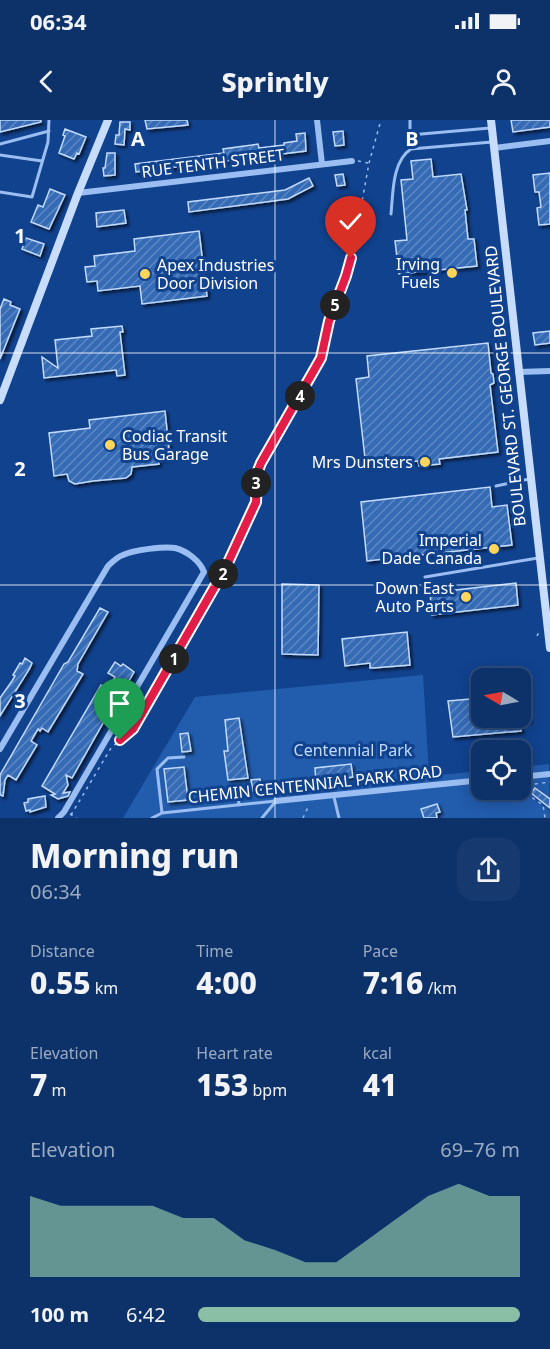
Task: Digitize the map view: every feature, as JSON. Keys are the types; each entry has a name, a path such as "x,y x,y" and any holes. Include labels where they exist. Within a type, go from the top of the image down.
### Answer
{"main road":[{"path":"0,400 108,120"},
{"name":"BOULEVARD ST. GEORGE BOULEVARD","path":"491,124 550,648"}],"street":[{"path":"317,120 322,164"},
{"path":"494,145 550,141"},
{"name":"RUE TENTH STREET","path":"78,193 352,161"},
{"path":"518,372 550,371"},
{"path":"0,749 108,566 131,552 172,548 182,550 201,564 204,572 67,813 57,818"},
{"path":"531,776 550,774"},
{"name":"CHEMIN CENTENNIAL PARK ROAD","path":"276,801 471,781"}],"lane":[{"path":"0,192 32,196 48,142 49,120"},
{"path":"410,120 411,149"},
{"path":"410,135 491,124"},
{"path":"0,144 49,131"},
{"path":"391,214 398,167 403,156 411,149 494,145"},
{"path":"0,155 42,161"},
{"path":"496,486 531,479"},
{"path":"425,577 540,558"},
{"path":"162,813 158,769 168,759 184,757"},
{"path":"238,795 239,805"},
{"path":"333,795 339,818"},
{"path":"262,818 276,801"},
{"name":"CHEMIN CENTENNIAL PARK ROAD","path":"152,818 162,813 276,801"}],"path":[{"path":"77,818 67,813 111,748 133,729 226,567 256,502 257,473 261,463 321,358 329,321 346,276 369,163 381,120"},
{"path":"352,161 369,163"},
{"path":"531,785 550,782"},
{"path":"531,796 543,805 545,818"},
{"path":"303,818 312,797"}],"green space":[{"name":"Centennial Park","path":"423,675 429,776 471,772 471,800 531,800 531,766 549,764 550,818 123,818 195,697"}],"building":[{"path":"0,120 41,120 41,122 0,132"},
{"path":"145,120 187,120 188,125 147,129"},
{"path":"511,120 550,120 550,127 513,132"},
{"path":"120,122 130,122 130,130 125,129 124,145 115,144 116,135 119,135"},
{"path":"65,129 86,137 79,154 77,153 74,159 59,153"},
{"path":"343,131 344,145 335,146 333,132"},
{"path":"305,133 306,151 136,172 135,164 224,153 223,149 258,144 259,148 284,145 284,143 297,141 296,134"},
{"path":"107,153 115,153 115,175 104,176 103,168 105,168"},
{"path":"431,159 433,177 461,174 467,210 465,210 468,239 474,239 477,266 399,274 395,241 407,240 401,180 413,179 411,161"},
{"path":"550,173 550,224 539,225 537,208 541,207 539,192 535,192 533,175"},
{"path":"343,174 345,185 337,186 335,175"},
{"path":"309,178 313,186 288,199 189,212 188,202 285,190"},
{"path":"50,189 65,195 49,229 31,222 38,205 43,207"},
{"path":"124,210 126,223 97,227 96,213"},
{"name":"Apex Industries Door Division","path":"199,231 207,296 142,304 140,286 98,291 97,281 87,282 85,267 95,266 94,256 135,251 134,239"},
{"path":"26,238 44,244 40,256 22,249"},
{"path":"4,299 11,302 10,305 20,309 0,359 0,309"},
{"path":"122,326 123,332 120,332 125,375 117,376 116,370 44,378 42,357 58,368 55,340 92,336 91,329"},
{"path":"550,331 550,343 535,345 533,333"},
{"path":"488,343 494,383 490,385 498,452 439,459 440,464 419,466 418,461 366,467 356,379 369,377 367,356"},
{"name":"Codiac Transit Bus Garage","path":"165,411 170,458 158,459 159,464 132,467 131,474 126,478 75,484 69,481 67,474 54,476 49,433 90,428 89,420"},
{"path":"490,487 492,507 507,505 512,545 367,561 361,502"},
{"path":"516,583 518,605 432,615 430,593"},
{"path":"282,584 319,585 318,655 282,654"},
{"path":"100,608 108,612 78,664 77,671 83,674 48,732 42,728 40,731 38,729 31,741 37,745 16,780 8,775 3,796 0,795 0,775 64,664 68,662"},
{"path":"407,632 410,665 370,668 370,663 345,666 342,639"},
{"path":"25,658 32,663 30,668 0,716 0,698"},
{"path":"115,662 121,666 123,664 134,672 72,778 66,775 68,785 63,793 70,792 68,796 58,799 51,795 55,794 42,786 101,685 108,689 115,677 108,673"},
{"path":"471,699 471,728 521,728 521,731 453,737 448,701"},
{"path":"239,718 248,778 228,780 224,751 228,751 225,720"},
{"path":"188,733 191,751 182,752 180,734"},
{"path":"351,764 353,777 316,782 315,768"},
{"path":"184,767 188,800 168,802 164,769"},
{"path":"260,779 261,790 253,791 251,780"},
{"path":"535,788 550,799 550,808 531,793"},
{"path":"45,796 46,807 26,811 24,803 28,802 28,799"},
{"path":"437,804 440,812 436,813 437,818 424,818 421,809"}],"place":[{"name":"Irving Fuels","path":"452,273"},
{"name":"Apex Industries Door Division","path":"145,274"},
{"name":"Codiac Transit Bus Garage","path":"110,445"},
{"name":"Mrs Dunsters","path":"425,462"},
{"name":"Imperial Dade Canada","path":"494,549"},
{"name":"Down East Auto Parts","path":"466,597"}],"route":[{"path":"120,740 133,729 226,567 256,502 257,473 261,463 321,358 329,321 351,258"}]}
